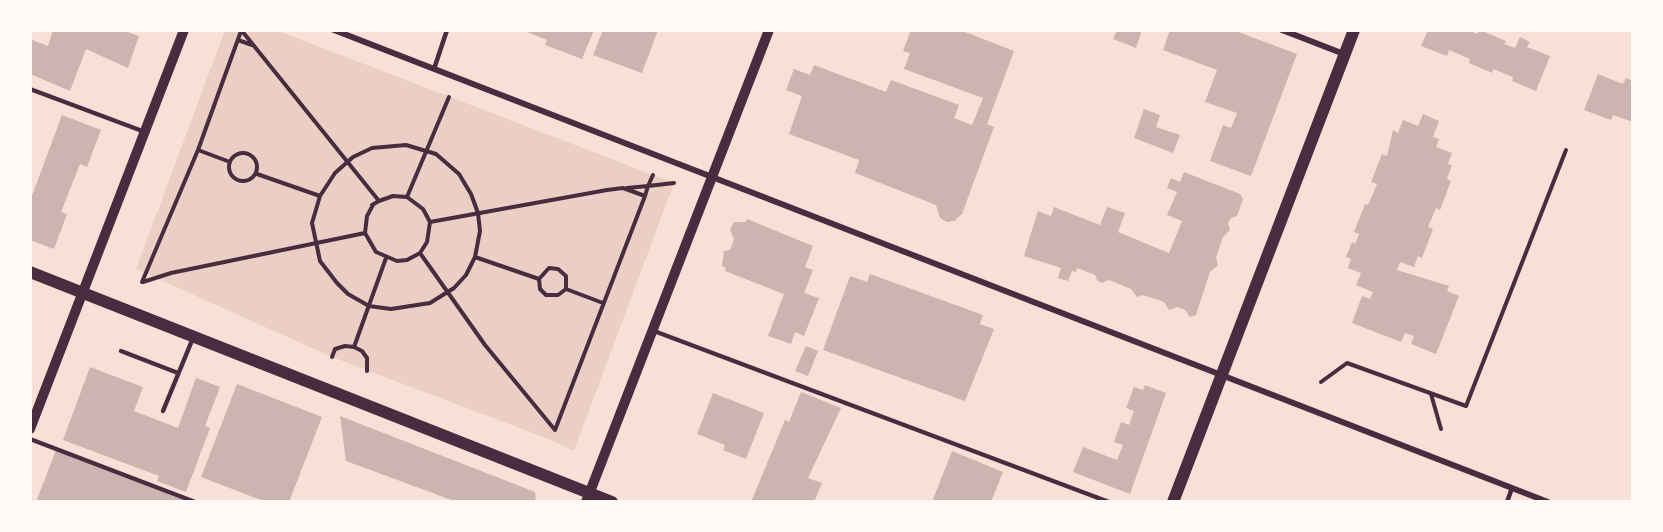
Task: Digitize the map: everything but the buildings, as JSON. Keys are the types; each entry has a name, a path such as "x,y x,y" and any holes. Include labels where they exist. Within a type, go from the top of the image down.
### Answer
{"main road":[{"path":"1173,502 1354,30"},
{"path":"30,272 194,336 587,497 612,502"}],"street":[{"path":"30,429 184,30"},
{"path":"334,30 712,175 1221,377 1548,502"},
{"path":"587,497 769,30"},
{"path":"1282,30 1345,54"}],"lane":[{"path":"434,69 447,30"},
{"path":"30,89 145,132"},
{"path":"652,330 1109,502"},
{"path":"163,411 194,336"},
{"path":"121,351 178,373"},
{"path":"30,439 195,502"},
{"path":"1507,502 1512,488"}],"path":[{"path":"241,30 198,150 142,282 171,273 365,233"},
{"path":"241,30 379,201"},
{"path":"238,40 253,45"},
{"path":"408,196 449,97"},
{"path":"406,145 436,154 459,174 471,194 478,213 480,231 475,257 465,275 448,292 430,303 405,309 369,306 348,294 337,284 320,261 312,223 320,196 335,173 348,162 372,148 406,145"},
{"path":"198,150 230,162"},
{"path":"1321,382 1347,363 1466,406 1566,150"},
{"path":"245,153 257,162 257,174 249,180 237,179 231,174 232,157 245,153"},
{"path":"257,174 320,196"},
{"path":"420,253 485,345 555,430 652,175"},
{"path":"430,222 623,188 674,183"},
{"path":"623,188 645,196"},
{"path":"393,196 408,196 423,209 430,222 427,242 420,253 407,260 386,258 376,252 365,233 367,216 372,205 379,201 393,196"},
{"path":"475,257 539,279"},
{"path":"354,347 386,258"},
{"path":"549,268 558,268 566,276 566,289 558,296 546,295 540,289 539,279 549,268"},
{"path":"566,289 603,303"},
{"path":"332,357 335,349 345,346 354,347 362,351 367,358 367,371"},
{"path":"1431,393 1441,429"}],"shaded area":[{"path":"225,30 276,30 674,183 574,451 551,440 332,357 136,269"}]}
